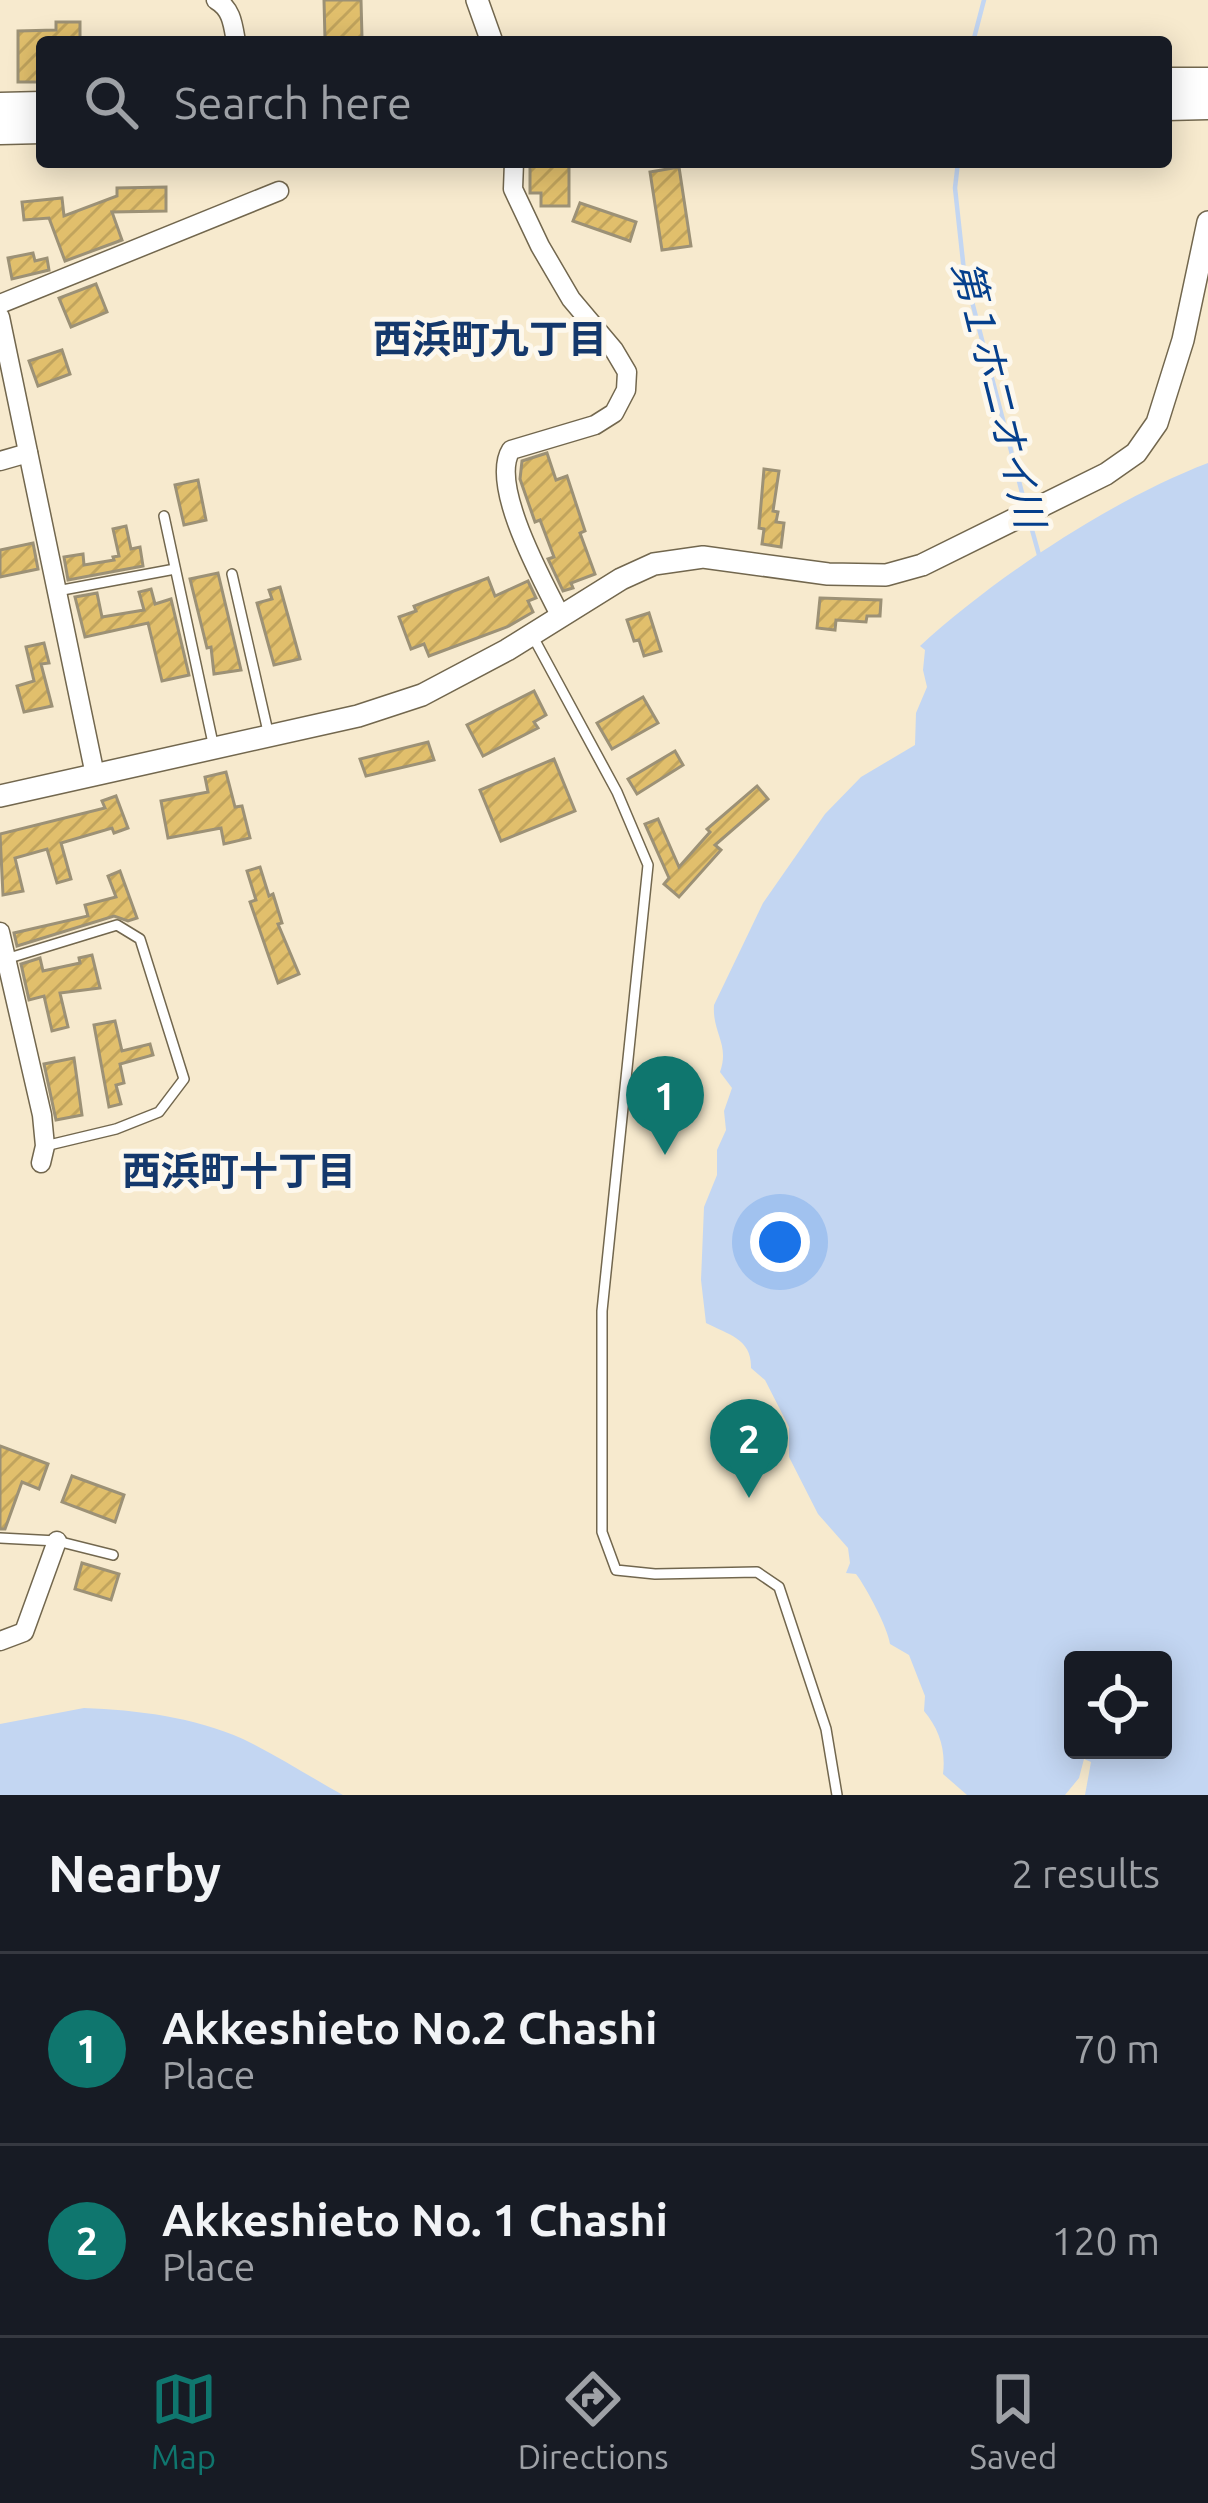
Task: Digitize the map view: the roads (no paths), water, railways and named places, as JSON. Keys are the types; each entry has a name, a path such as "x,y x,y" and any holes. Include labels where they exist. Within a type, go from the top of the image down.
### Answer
{"highway":[{"path":"1172,83 1208,83"},
{"path":"1172,105 1208,104"},
{"path":"0,108 36,107"},
{"path":"0,129 36,128"}],"street":[{"path":"215,0 233,20 235,36"},
{"path":"477,0 490,36"},
{"path":"514,168 513,189 540,246 571,299 627,372 626,390 614,413 595,425 511,450 505,461 503,474 527,548 561,617"},
{"path":"0,304 279,191"},
{"path":"0,796 358,716 422,695 654,564 703,557 828,574 886,575 922,565 1106,474 1136,454 1156,423 1183,340 1208,222"},
{"path":"0,317 95,775"},
{"path":"0,461 28,452"},
{"path":"0,932 42,1114 43,1155"},
{"path":"0,1641 24,1632 57,1541"}],"lane":[{"path":"164,515 214,748"},
{"path":"57,591 175,569"},
{"path":"232,574 269,736"},
{"path":"532,635 617,792 648,865 602,1311 602,1532 616,1570 757,1572 778,1587 826,1729 837,1795"},
{"path":"3,959 117,925 140,939 184,1079 159,1112 43,1155"},
{"path":"0,1538 57,1541 113,1555"}],"water":[{"path":"1208,463 1208,1795 1085,1795 1091,1762 1084,1759 1079,1778 1065,1795 967,1795 943,1774 940,1740 924,1711 925,1696 909,1655 890,1644 860,1580 846,1573 848,1548 818,1514 789,1457 789,1427 765,1380 751,1368 743,1344 706,1323 701,1280 704,1207 717,1175 717,1150 726,1130 724,1111 732,1088 720,1072 723,1054 714,1005 763,903 825,814 861,777 915,745 916,713 927,687 925,650 920,646 983,593 1056,542 1133,497"},
{"path":"84,1708 165,1716 224,1731 343,1795 0,1795 0,1724"}],"waterway":[{"name":"第１ホニオイ川","path":"975,36 984,0"},
{"name":"第１ホニオイ川","path":"957,168 964,271 1026,508"},
{"name":"第１ホニオイ川","path":"1029,519 1039,555"}],"place":[{"name":"Akkeshieto No.2 Chashi","path":"665,1155"},
{"name":"Akkeshieto No. 1 Chashi","path":"749,1498"}],"district":[{"name":"西浜町九丁目","path":"490,338"},
{"name":"西浜町十丁目","path":"239,1170"}]}
